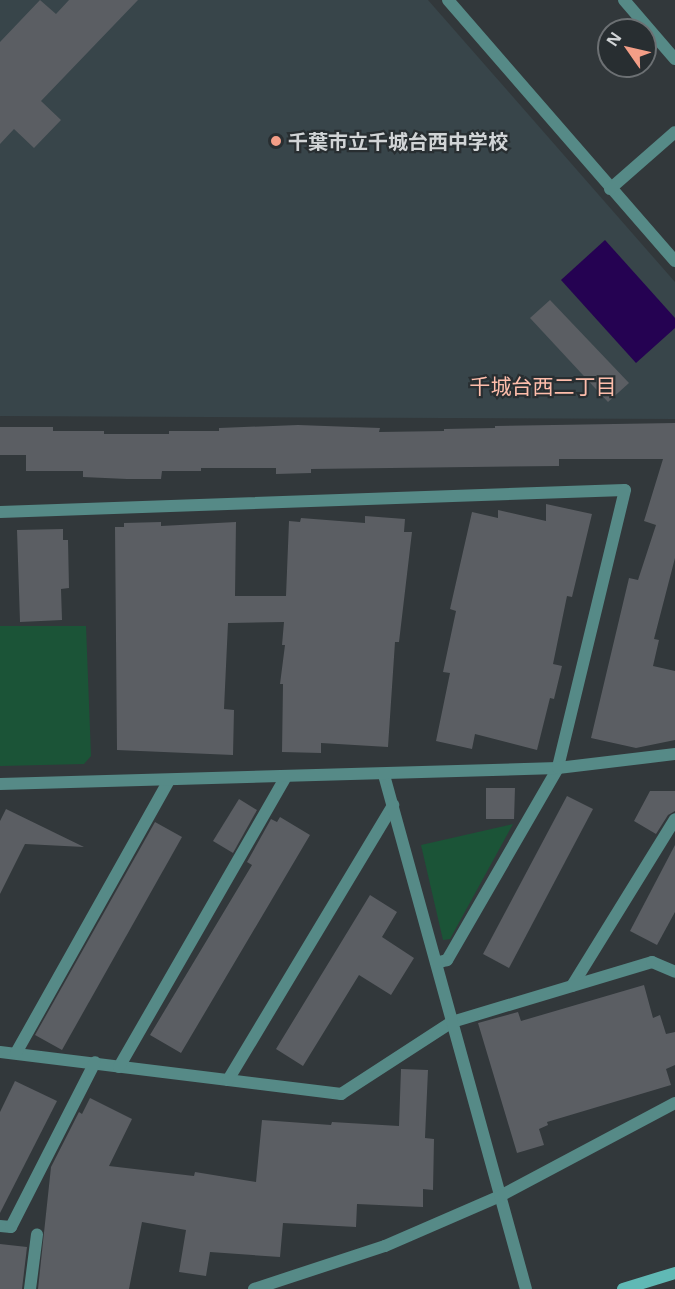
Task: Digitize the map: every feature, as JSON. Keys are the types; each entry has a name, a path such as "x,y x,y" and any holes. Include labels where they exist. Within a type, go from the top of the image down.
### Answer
{"street":[{"path":"448,0 675,261"},
{"path":"624,0 675,59"},
{"path":"610,189 675,132"},
{"path":"0,512 626,490 558,768 447,960 436,963"},
{"path":"0,784 384,775 558,768 675,754"},
{"path":"384,775 525,1289"},
{"path":"119,1067 286,777"},
{"path":"16,1053 168,780"},
{"path":"228,1080 393,805"},
{"path":"572,986 675,819"},
{"path":"0,1052 341,1094 452,1022 652,962 675,972"},
{"path":"0,1226 11,1227 95,1062"},
{"path":"254,1289 385,1246 500,1196 675,1103"},
{"path":"30,1289 37,1233"},
{"path":"623,1289 675,1273"}],"shaded area":[{"name":"千葉市立千城台西中学校","path":"0,0 428,0 675,282 675,419 0,416"},
{"path":"605,240 675,318 675,328 636,363 561,280"}],"green space":[{"path":"0,626 86,626 91,756 84,764 0,766"},
{"path":"513,824 450,939 443,940 421,845"}],"building":[{"path":"40,0 56,14 69,0 138,0 41,101 61,120 34,148 14,129 0,144 0,42"},
{"path":"550,300 629,383 608,402 530,318"},
{"path":"675,423 675,558 654,639 659,640 653,666 675,671 675,740 636,748 591,738 629,578 638,580 656,525 644,521 663,459 559,459 559,466 311,469 311,473 276,474 276,468 201,468 201,471 162,471 161,479 127,479 83,477 83,471 26,471 26,455 0,455 0,427 53,427 53,431 104,431 104,434 169,434 169,431 219,431 219,428 298,425 380,428 379,432 444,431 444,429 495,428 495,426"},
{"path":"546,504 592,514 572,597 567,596 553,664 562,666 554,699 550,698 537,750 475,734 472,749 436,741 450,673 443,672 456,611 450,609 472,512 498,518 498,510 546,521"},
{"path":"365,516 405,519 404,532 412,532 399,642 395,642 388,747 321,743 321,753 282,752 283,684 280,684 285,645 282,645 284,622 228,623 224,709 234,710 233,755 117,750 115,527 124,527 124,523 161,522 161,526 236,522 235,596 286,596 289,521 300,522 301,518 365,523"},
{"path":"63,529 63,540 68,540 69,588 61,589 62,620 20,622 17,530"},
{"path":"486,788 515,788 514,819 486,819"},
{"path":"650,791 675,791 675,811 668,815 656,834 634,821"},
{"path":"567,796 593,809 509,968 483,954"},
{"path":"239,799 257,810 233,853 213,841"},
{"path":"6,809 84,847 25,844 0,894 0,821"},
{"path":"280,817 310,835 181,1053 150,1035 252,865 247,862 271,819 277,822"},
{"path":"155,822 182,837 62,1050 35,1035"},
{"path":"675,845 675,912 657,945 630,931"},
{"path":"370,895 397,912 382,937 414,958 391,995 359,975 303,1066 276,1049"},
{"path":"644,985 653,1018 660,1015 666,1034 675,1032 675,1065 666,1069 671,1085 547,1122 548,1125 539,1129 544,1145 517,1153 478,1023 518,1012 521,1021"},
{"path":"401,1069 428,1070 425,1138 434,1139 433,1190 423,1189 423,1207 357,1204 356,1227 283,1223 280,1257 210,1252 206,1276 179,1272 186,1230 142,1222 129,1289 38,1289 51,1167 79,1112 82,1114 90,1098 132,1119 109,1166 194,1176 195,1172 256,1182 262,1120 331,1125 332,1122 399,1126"},
{"path":"15,1081 57,1101 0,1213 0,1112"},
{"path":"0,1244 27,1247 22,1289 0,1289"}],"place":[{"name":"千葉市立千城台西中学校","path":"276,141"}],"district":[{"name":"千城台西二丁目","path":"543,386"}]}
